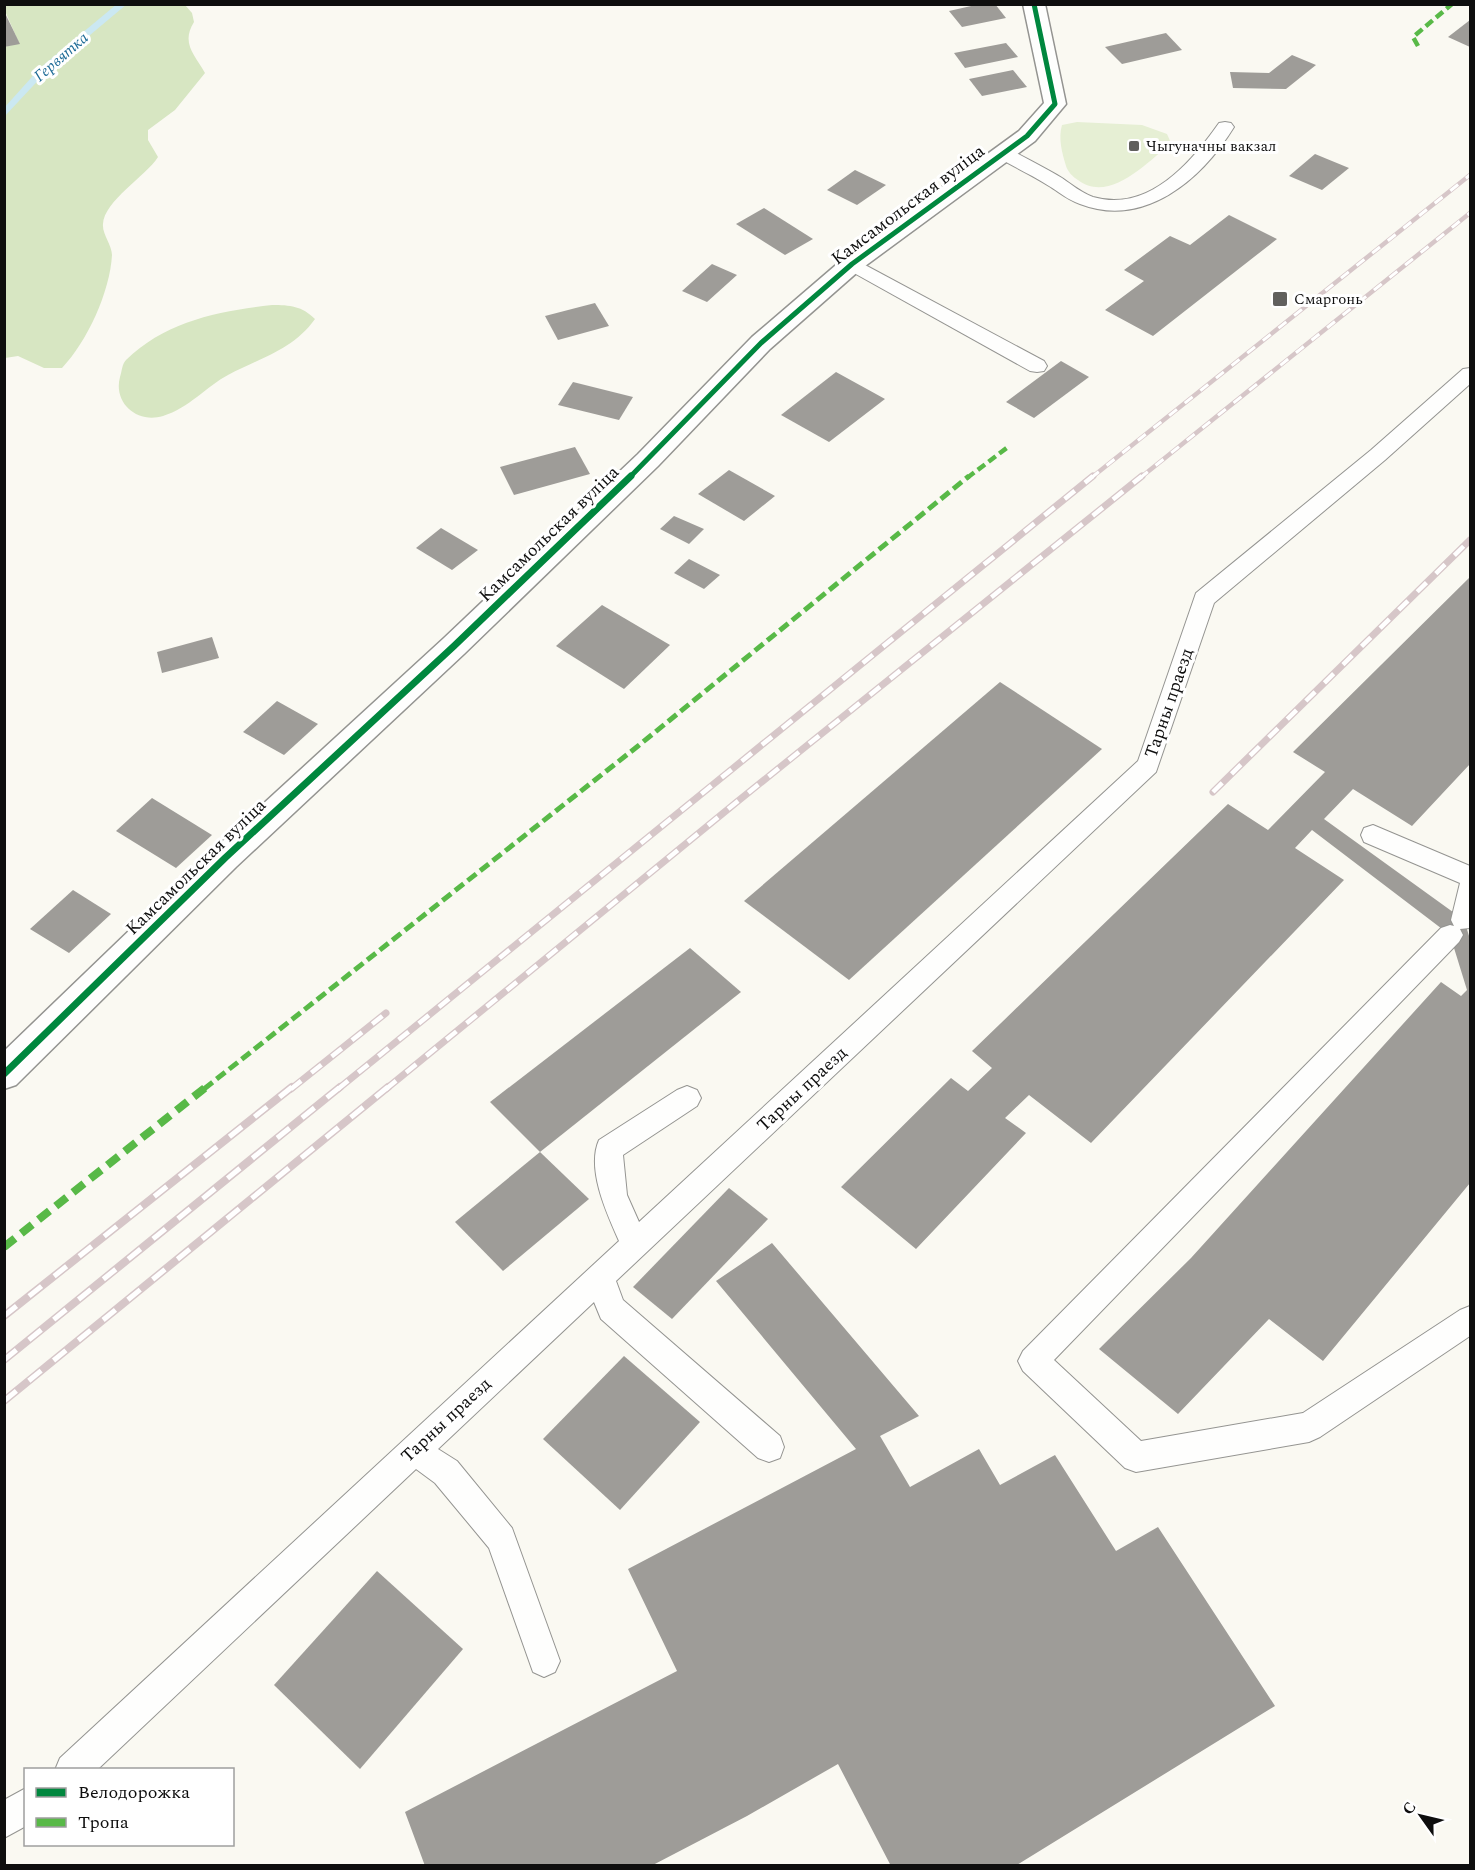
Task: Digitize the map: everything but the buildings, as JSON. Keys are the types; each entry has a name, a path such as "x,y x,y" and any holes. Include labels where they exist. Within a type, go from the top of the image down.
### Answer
{"street":[{"name":"Камсамольская вуліца","path":"4,1074 225,858 454,646 648,460 761,343 852,264 1027,136 1055,104 1034,4"}],"lane":[{"path":"1003,153 1071,194 1093,203 1119,205 1150,198 1170,186 1205,156 1225,126"},
{"path":"852,264 1037,366"},
{"name":"Тарны праезд","path":"74,1768 1148,766 1204,599 1378,455 1470,374"},
{"path":"1373,835 1470,878"},
{"path":"1470,888 1457,928 1033,1361 1136,1457 1309,1427 1470,1320"},
{"path":"635,1245 613,1195 609,1149 687,1098"},
{"path":"600,1277 611,1309 769,1447"},
{"path":"414,1450 446,1472 501,1539 544,1662"},
{"path":"4,1821 24,1806"}],"green space":[{"path":"5,5 185,5 192,13 194,22 190,29 190,48 205,73 175,110 148,130 148,140 158,157 118,198 105,215 103,228 112,255 107,285 88,331 62,368 44,368 18,356 5,358 4,47 19,43 5,11"},
{"path":"1077,122 1142,125 1167,134 1171,143 1128,178 1102,187 1090,186 1076,179 1069,172 1062,151 1060,135 1062,125"},
{"path":"272,305 295,307 315,319 306,330 286,346 228,375 189,402 163,416 144,417 136,414 124,403 119,386 126,360 158,336 194,320"}],"waterway":[{"name":"Гервятка","path":"4,114 43,70 123,4"}],"railway":[{"path":"1091,478 1470,175"},
{"path":"1140,478 1470,213"},
{"path":"338,1089 1093,476"},
{"path":"386,1089 738,801 1142,476"},
{"path":"1213,792 1470,540"},
{"path":"291,1089 386,1013"},
{"path":"4,1316 292,1087"},
{"path":"4,1360 340,1087"},
{"path":"4,1401 388,1087"}],"marked path":[{"path":"1418,46 1413,37 1452,4"},
{"path":"4,1247 638,746 958,485 1008,447"}],"cycle path":[{"path":"4,1074 225,858 454,646 648,460 761,343 852,264 1027,136 1055,104 1034,4"}],"place":[{"name":"Чыгуначны вакзал","path":"1134,146"},
{"name":"Смаргонь","path":"1280,299"}]}
